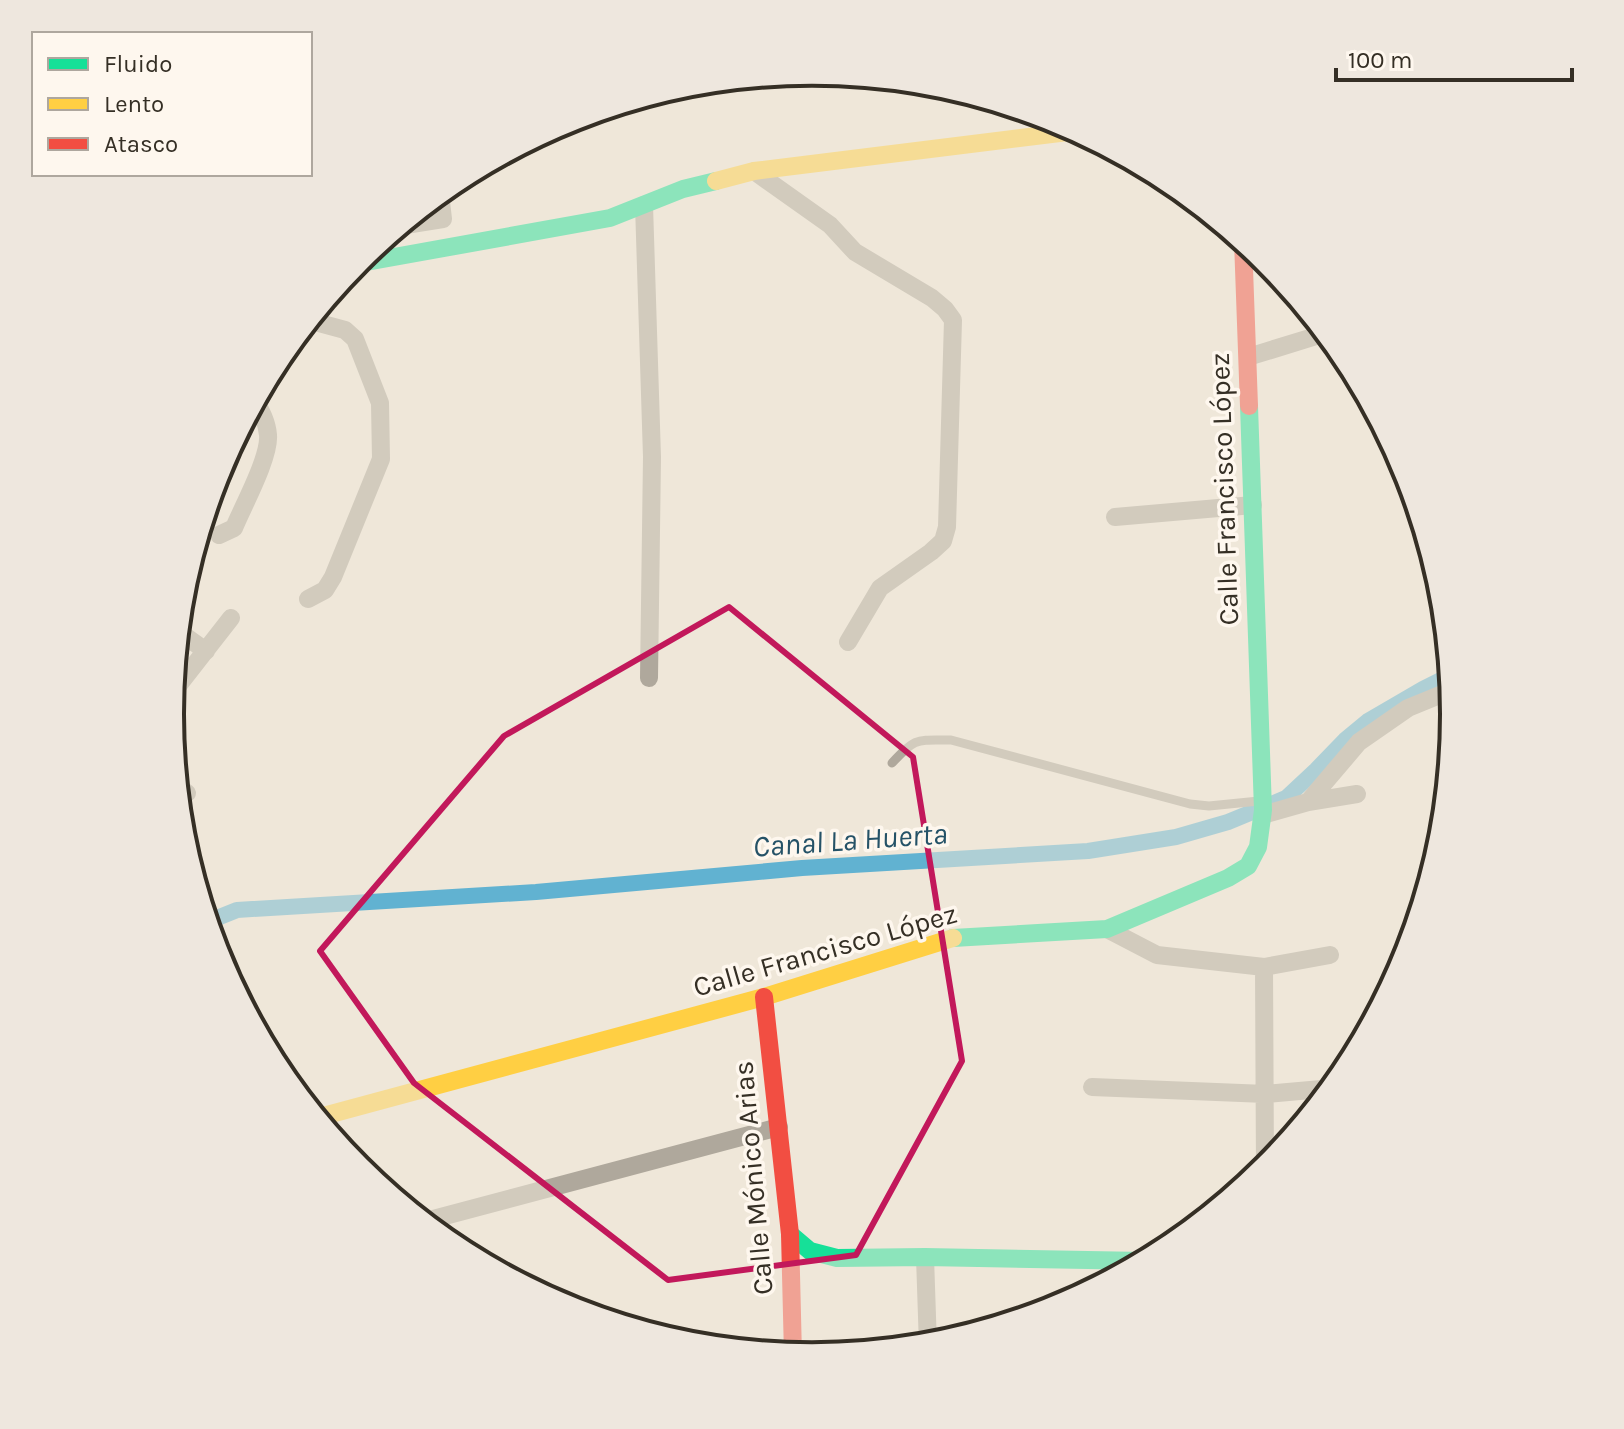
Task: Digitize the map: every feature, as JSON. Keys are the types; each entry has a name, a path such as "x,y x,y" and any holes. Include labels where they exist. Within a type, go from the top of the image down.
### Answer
{"street":[{"path":"382,257 610,218 683,189 754,171 1053,134"},
{"path":"754,171 830,225 855,252 932,298 953,320 947,527 943,541 880,588 848,642"},
{"path":"644,205 652,457 649,678"},
{"path":"421,222 443,219 442,207"},
{"name":"Calle Francisco López","path":"328,1115 764,997 955,938 1107,929 1228,878 1248,866 1258,847 1263,808 1244,259"},
{"path":"308,599 325,590 333,577 381,459 380,403 355,339 345,330 320,323"},
{"path":"1248,357 1314,337"},
{"path":"219,535 234,528 264,458 269,438 261,412"},
{"path":"1115,517 1253,505"},
{"path":"185,677 231,618"},
{"path":"188,638 206,651"},
{"path":"1308,802 1359,742 1408,708 1440,695"},
{"path":"1263,808 1357,794"},
{"path":"1107,929 1157,955 1264,967 1330,955"},
{"path":"1264,967 1265,1149"},
{"name":"Calle Mónico Arias","path":"764,997 790,1234 793,1343"},
{"path":"1092,1087 1266,1094 1316,1089"},
{"path":"436,1218 779,1127"},
{"path":"790,1234 810,1251 837,1258 1123,1261"},
{"path":"925,1257 928,1332"}],"lane":[{"path":"892,763 908,745 918,740 951,740 1190,804 1263,808"}],"highlighted area":[{"path":"729,607 913,757 962,1061 856,1255 668,1280 414,1083 320,951 504,736"}],"waterway":[{"name":"Canal La Huerta","path":"217,918 237,910 536,892 802,868 1088,851 1176,837 1228,822 1286,798 1368,721 1439,681"}],"traffic: fast":[{"path":"379,260 610,218 683,189 716,181"},
{"path":"953,938 1107,929 1228,878 1248,866 1258,847 1263,810 1249,406"},
{"path":"790,1234 810,1251 837,1258 1123,1261"}],"traffic: slow":[{"path":"716,181 754,171 1053,134"},
{"path":"328,1115 764,997 953,938"}],"traffic: jam":[{"path":"1244,258 1249,406"},
{"path":"764,997 790,1234 793,1343"}]}
